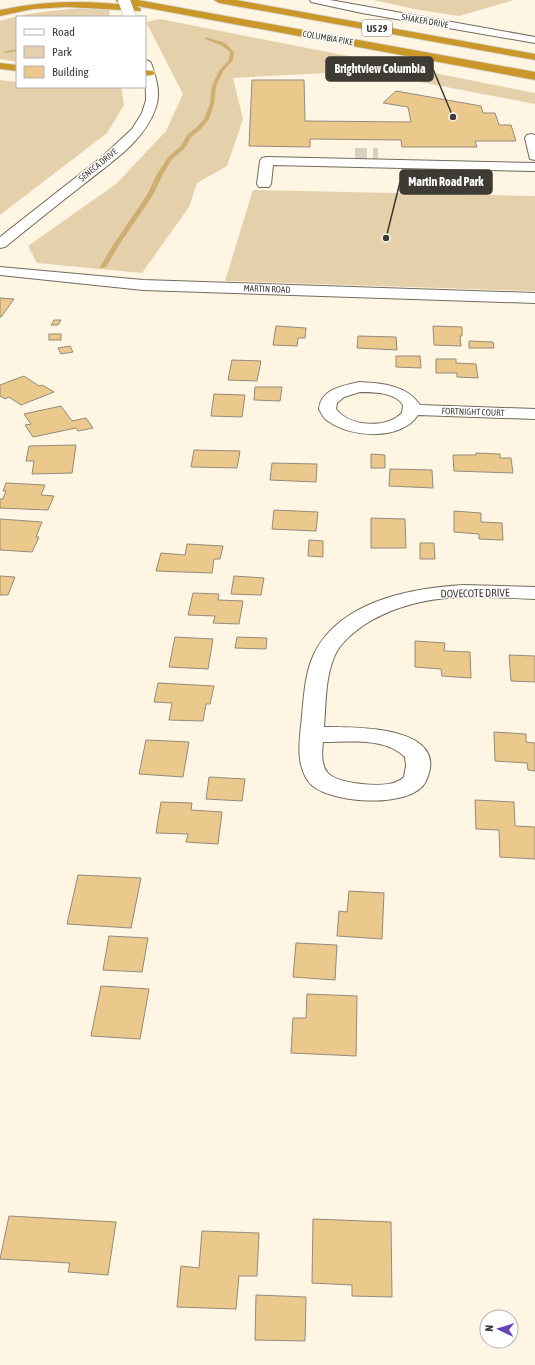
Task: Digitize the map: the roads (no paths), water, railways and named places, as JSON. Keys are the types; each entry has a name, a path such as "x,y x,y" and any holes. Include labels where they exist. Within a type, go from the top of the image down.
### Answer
{"highway":[{"name":"COLUMBIA PIKE","path":"123,0 535,76"},
{"name":"COLUMBIA PIKE","path":"220,0 535,57"},
{"path":"0,13 25,7 82,3 302,33"},
{"path":"0,66 16,68"},
{"path":"0,73 16,75"}],"street":[{"path":"123,0 130,16"},
{"name":"SHAKER DRIVE","path":"314,0 362,10 535,40"},
{"name":"SENECA DRIVE","path":"0,244 111,155 139,129 148,115 152,104 153,89 146,68"},
{"path":"531,138 535,156"},
{"path":"345,163 346,158 355,154"},
{"path":"378,154 388,159 389,164"},
{"path":"264,184 267,162 535,167"},
{"name":"MARTIN ROAD","path":"0,271 143,285 534,298"},
{"path":"534,298 535,313"},
{"name":"FORTNIGHT COURT","path":"412,410 535,414"},
{"name":"DOVECOTE DRIVE","path":"313,734 316,683 320,666 329,646 345,629 364,615 388,604 417,596 446,592 535,593"}],"waterway":[{"path":"103,267 150,195 170,158 183,147 189,136 199,128 206,119 212,104 214,86 221,71 231,60 232,52 223,44 207,38"},
{"path":"5,52 16,50"}],"tunnel":[{"path":"355,154 378,154"}],"place":[{"name":"Brightview Columbia","path":"453,117"},
{"name":"Martin Road Park","path":"386,238"}]}
